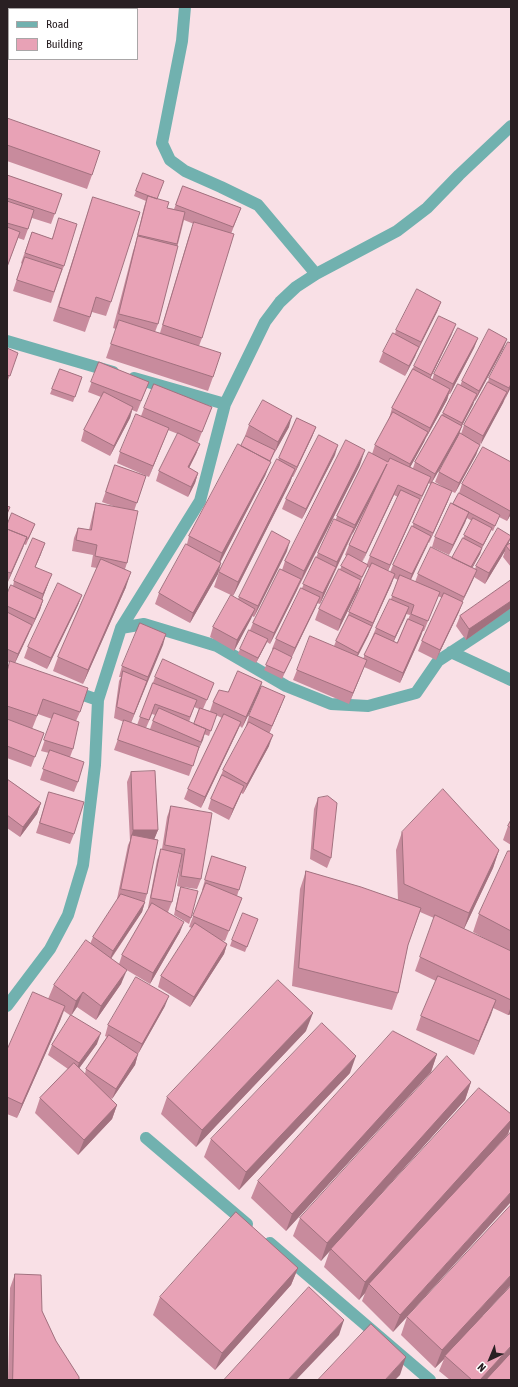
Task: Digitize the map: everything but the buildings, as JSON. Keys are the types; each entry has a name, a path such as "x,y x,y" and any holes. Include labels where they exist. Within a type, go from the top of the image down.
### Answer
{"street":[{"path":"185,7 182,41 162,143 170,160 185,171 258,205 316,274"},
{"path":"7,1006 50,949 68,915 83,865 95,765 98,700 121,628 200,501 225,404 265,322 280,302 296,287 316,274 398,231 427,208 511,126"},
{"path":"7,341 225,404"},
{"path":"121,628 144,624 218,646 286,686 331,704 368,706 416,693 438,661 511,613"},
{"path":"451,652 511,680"},
{"path":"56,685 98,700"},
{"path":"146,1138 430,1380"}]}
